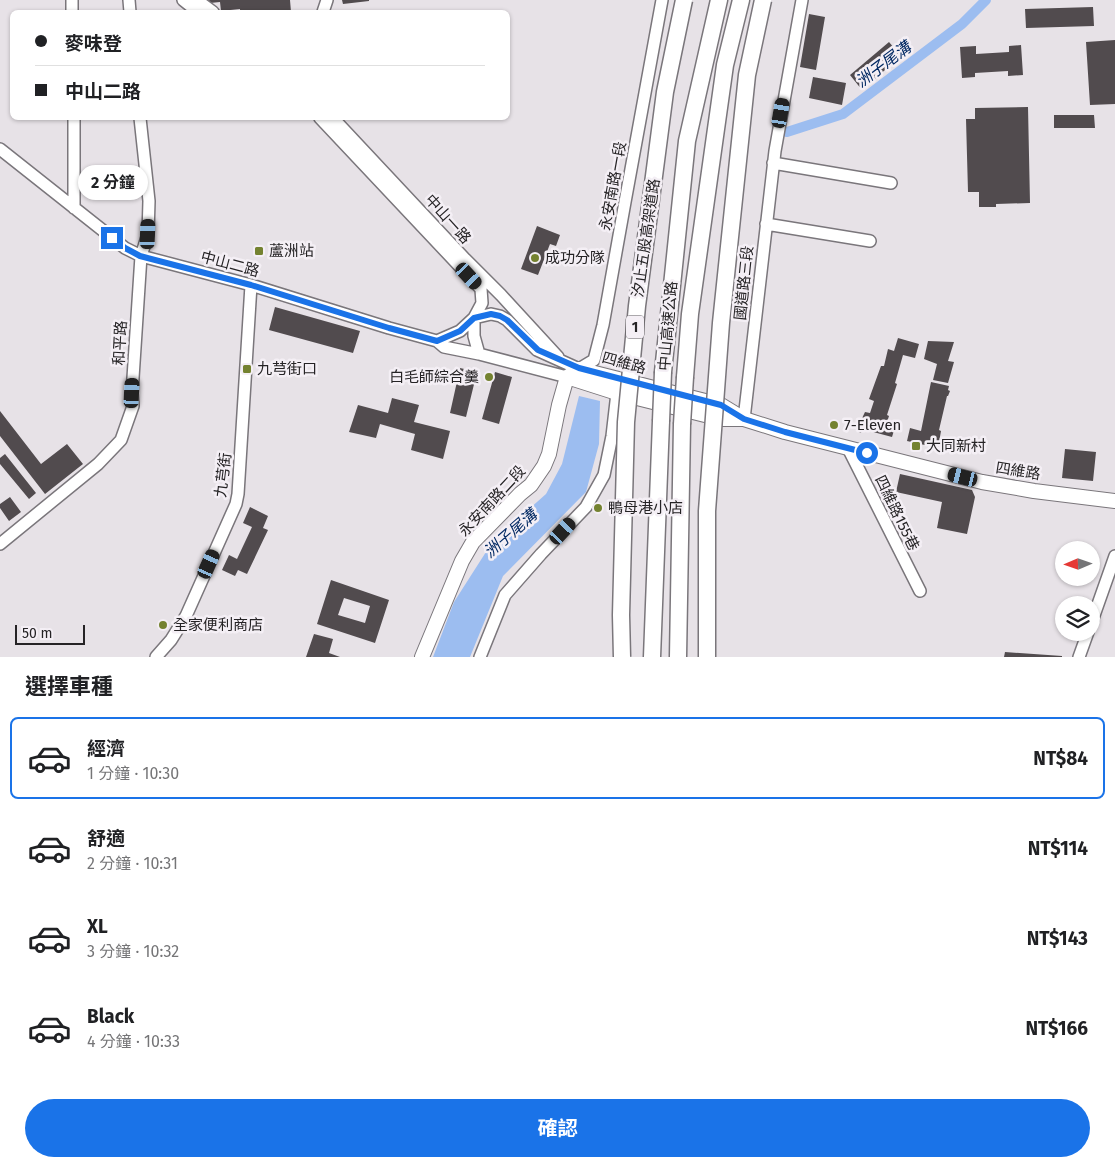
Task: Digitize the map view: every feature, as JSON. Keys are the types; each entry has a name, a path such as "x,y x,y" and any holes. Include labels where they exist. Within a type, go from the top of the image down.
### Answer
{"highway":[{"name":"汐止五股高架道路","path":"622,657 621,616 626,422 636,316 665,92 684,0"},
{"name":"中山高速公路","path":"652,657 663,372 686,141 719,0"},
{"name":"中山高速公路","path":"678,657 682,424 690,314 726,64 741,0"},
{"path":"707,657 707,511 721,323 748,75 763,0"}],"main road":[{"path":"567,376 579,368"},
{"name":"四維路","path":"579,368 721,405 744,419 785,432 982,482 1034,491 1115,501"},
{"name":"四維路","path":"567,376 616,393 721,419 744,419"},
{"name":"永安南路二段","path":"422,657 462,561 473,542 531,485 544,466 549,454 567,376"}],"street":[{"path":"182,0 195,10"},
{"path":"197,0 210,10"},
{"name":"永安南路一段","path":"579,368 594,360 603,325 662,0"},
{"name":"國道路三段","path":"744,419 774,157 802,0"},
{"path":"74,120 74,208"},
{"name":"和平路","path":"0,544 98,464 121,440 133,406 132,393 140,256 148,234 148,201 140,120"},
{"name":"中山一路","path":"322,120 480,289 482,303 474,318"},
{"name":"中山一路","path":"335,120 562,361"},
{"name":"中山二路","path":"0,149 125,248 140,256 251,285 437,341 444,347 567,376"},
{"path":"774,157 891,183"},
{"path":"766,224 870,241"},
{"name":"九芎街","path":"159,655 172,640 186,616 236,504 251,285"},
{"name":"中山一路","path":"474,318 491,314 500,316 507,320 538,350 579,368"},
{"path":"437,341 460,331 474,318"},
{"path":"474,318 474,336 479,354"},
{"path":"480,657 505,595 586,507 604,474 612,436 616,393"},
{"name":"四維路155巷","path":"848,448 920,591"},
{"path":"1100,598 1115,556"},
{"path":"1080,657 1085,641"}],"water":[{"path":"579,396 600,401 599,444 586,492 503,576 470,657 433,657 454,602 493,541 546,494 562,464"}],"building":[{"path":"209,0 290,0 291,10 221,10 220,2 210,3"},
{"path":"342,0 369,0 369,1 343,4"},
{"path":"1093,7 1094,26 1026,28 1025,9"},
{"path":"809,14 825,17 816,70 800,67"},
{"path":"1115,40 1115,104 1090,105 1086,42"},
{"path":"889,42 901,56 862,90 850,75"},
{"path":"1021,45 1023,75 1008,76 1008,71 975,73 975,77 962,78 960,47 976,46 976,54 1009,52 1009,46"},
{"path":"813,77 846,83 842,105 809,98"},
{"path":"1028,107 1030,203 996,204 996,207 979,207 979,192 968,192 966,119 975,119 975,108"},
{"path":"1054,115 1094,115 1095,128 1054,128"},
{"name":"成功分隊","path":"537,226 560,235 556,246 550,244 538,275 521,269"},
{"path":"275,307 360,331 353,353 269,330"},
{"path":"898,338 919,344 915,358 903,355 895,383 897,384 887,415 889,416 887,422 896,424 892,437 862,429 861,433 856,431 865,412 870,413 874,401 869,399 881,366 884,366 888,349 894,351"},
{"path":"928,341 954,342 948,361 954,362 948,383 933,380 937,364 924,359"},
{"path":"460,368 477,372 466,417 450,413"},
{"path":"495,372 512,377 499,424 482,419"},
{"path":"931,382 949,386 948,390 950,391 947,396 939,430 941,431 938,448 907,441 910,428 921,431"},
{"path":"392,398 419,405 414,422 450,431 443,459 411,450 415,434 380,424 376,438 349,432 358,405 388,413"},
{"path":"0,411 41,464 67,444 83,464 45,494 0,436"},
{"path":"1065,449 1096,452 1093,481 1062,478"},
{"path":"5,454 36,493 29,499 0,464 0,458"},
{"path":"900,474 972,490 975,497 967,534 937,528 942,502 896,492"},
{"path":"10,497 21,512 9,521 0,508 0,504"},
{"path":"250,507 268,516 263,528 268,530 247,574 238,570 235,576 222,570 229,555 237,559 252,527 243,523"},
{"path":"331,580 389,600 375,643 317,624","holes":["344,598 370,606 365,623 338,615"]},
{"path":"314,634 333,639 329,653 340,657 306,657"},
{"path":"1005,652 1062,656 1062,657 1004,657"}],"waterway":[{"name":"洲子尾溝","path":"787,132 843,114 962,24 986,0"}],"place":[{"name":"蘆洲站","path":"259,251"},
{"name":"成功分隊","path":"535,258"},
{"name":"九芎街口","path":"247,369"},
{"name":"白毛師綜合羹","path":"489,377"},
{"name":"7-Eleven","path":"834,425"},
{"name":"大同新村","path":"916,446"},
{"name":"鴨母港小店","path":"598,508"},
{"name":"全家便利商店","path":"163,625"}],"route":[{"path":"112,238 140,256 251,285 437,341 460,331 474,318 491,314 500,316 507,320 538,350 579,368 721,405 744,419 785,432 867,453"}]}
